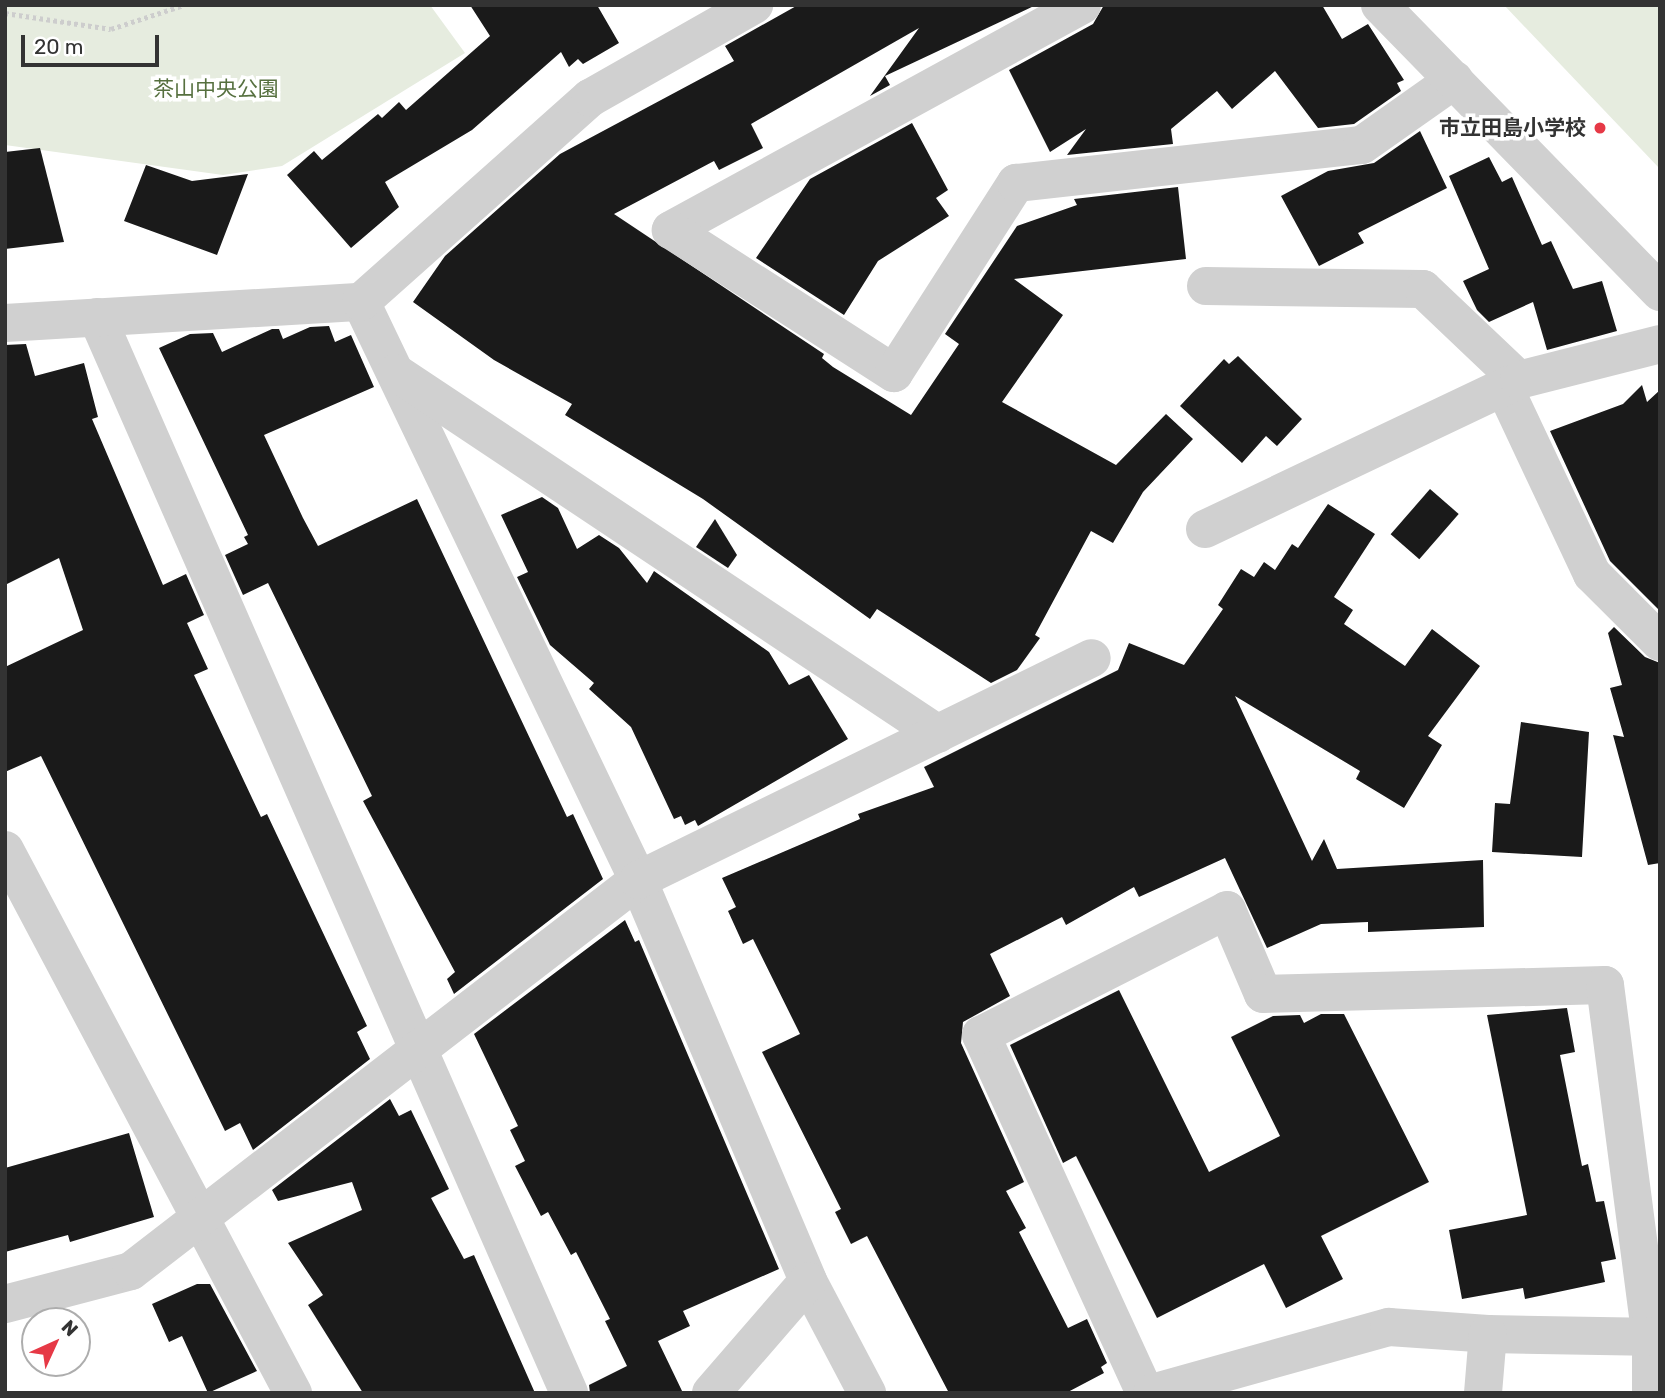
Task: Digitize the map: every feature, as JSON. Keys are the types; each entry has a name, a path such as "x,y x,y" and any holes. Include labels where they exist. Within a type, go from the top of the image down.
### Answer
{"street":[{"path":"5,323 361,303 590,98 754,5"},
{"path":"1082,5 671,230 894,373 1016,183 1362,145 1454,80"},
{"path":"1380,5 1660,292"},
{"path":"1206,286 1423,289 1511,384 1592,574 1660,642"},
{"path":"361,303 638,880 808,1281 867,1393"},
{"path":"97,317 569,1393"},
{"path":"1205,529 1511,384 1660,344"},
{"path":"394,372 938,734"},
{"path":"5,1304 131,1271 638,880 1092,659"},
{"path":"5,850 293,1393"},
{"path":"1145,1393 981,1035 1227,910 1263,994 1605,985 1656,1337 1651,1393"},
{"path":"711,1393 808,1281"},
{"path":"1152,1393 1389,1327 1488,1334 1656,1337"},
{"path":"1483,1393 1488,1334"}],"path":[{"path":"5,13 111,29 184,5"}],"green space":[{"name":"茶山中央公園","path":"5,5 430,5 465,53 282,166 223,175 5,145"},
{"path":"1504,5 1660,5 1660,169"}],"building":[{"path":"470,5 597,5 619,43 583,64 578,59 569,67 561,52 472,130 385,182 399,207 351,248 287,175 314,151 322,160 378,114 382,118 399,102 406,110 490,36"},
{"path":"798,5 1036,5 885,76 890,85 870,96 919,28 751,124 763,148 719,170 714,161 614,214 824,354 822,358 833,367 911,415 959,344 945,334 1017,226 1077,205 1074,199 1178,187 1186,259 1014,279 1063,315 1002,402 1116,465 1166,414 1193,439 1143,492 1113,543 1091,531 1035,635 1040,638 1017,670 991,683 877,609 870,619 703,499 565,415 572,404 494,360 413,302 445,256 560,154 734,61 725,46"},
{"path":"1104,5 1322,5 1342,39 1368,24 1404,80 1397,83 1401,91 1354,124 1318,128 1275,71 1232,109 1217,91 1171,129 1173,144 1067,155 1086,129 1050,152 1009,70 1093,24"},
{"path":"912,123 948,190 936,198 949,216 878,261 844,315 756,258 810,179"},
{"path":"1420,131 1447,188 1358,233 1364,243 1319,266 1281,196 1328,171 1374,163"},
{"path":"40,148 64,242 5,249 5,152"},
{"path":"1489,157 1502,182 1512,177 1542,245 1551,241 1573,289 1602,281 1617,331 1547,350 1533,302 1489,322 1477,310 1463,281 1489,269 1449,176"},
{"path":"146,165 192,181 248,174 217,255 124,221"},
{"path":"329,326 335,342 351,335 374,387 264,435 303,518 318,546 417,499 567,817 573,814 603,879 454,994 447,979 455,972 363,801 372,796 268,583 243,595 225,555 248,544 244,537 248,535 159,348 190,334 213,333 222,352 272,329 279,329 283,339 310,327"},
{"path":"26,344 35,376 84,363 98,417 92,419 163,585 186,574 204,615 187,623 208,669 194,675 261,817 267,814 367,1026 357,1032 370,1059 253,1150 240,1123 225,1131 41,756 5,772 5,667 83,630 59,558 5,585 5,345"},
{"path":"1238,356 1302,419 1277,446 1266,436 1242,463 1180,406 1224,359 1229,364"},
{"path":"1642,385 1647,402 1660,390 1660,611 1610,561 1550,431 1623,404"},
{"path":"1430,489 1459,514 1419,559 1391,534"},
{"path":"542,497 558,508 577,549 599,535 619,548 647,583 654,571 769,652 789,685 809,675 848,739 698,826 695,820 685,825 681,816 674,819 631,727 589,689 594,683 550,645 517,577 528,572 501,515"},
{"path":"1328,504 1375,534 1334,597 1353,610 1344,624 1405,666 1432,629 1480,666 1428,736 1442,745 1404,808 1356,779 1360,771 1235,696 1312,861 1324,839 1337,869 1483,860 1484,927 1368,932 1368,922 1321,924 1267,948 1225,858 1139,897 1134,887 1066,925 1062,917 990,954 1010,996 963,1022 961,1043 1024,1182 1006,1191 1026,1228 1019,1232 1068,1328 1087,1319 1107,1363 1101,1367 1104,1373 1066,1393 949,1393 867,1236 851,1244 835,1212 841,1209 762,1052 800,1034 753,939 743,944 728,911 736,907 722,878 860,819 858,814 934,787 924,767 1118,670 1129,643 1184,665 1223,609 1218,605 1241,569 1254,577 1264,562 1275,570 1292,544 1298,548"},
{"path":"715,519 737,555 728,568 696,547"},
{"path":"1614,627 1645,657 1660,663 1660,863 1648,865 1613,735 1624,737 1610,688 1622,685 1608,633"},
{"path":"1521,722 1589,732 1582,857 1492,852 1495,803 1510,804"},
{"path":"625,920 635,942 639,940 779,1269 683,1311 690,1326 658,1341 683,1393 590,1393 589,1385 627,1366 605,1321 610,1319 576,1252 571,1255 548,1212 541,1216 515,1166 525,1161 510,1130 518,1126 474,1034"},
{"path":"1119,990 1209,1172 1280,1136 1231,1037 1273,1016 1300,1015 1304,1023 1321,1014 1344,1014 1429,1182 1321,1236 1343,1279 1286,1308 1264,1264 1157,1318 1076,1156 1063,1163 1010,1045"},
{"path":"1567,1008 1575,1052 1560,1055 1582,1166 1588,1164 1596,1202 1604,1201 1616,1259 1601,1262 1605,1282 1525,1299 1523,1288 1462,1299 1449,1230 1527,1215 1487,1015"},
{"path":"390,1099 399,1116 411,1110 449,1189 431,1198 464,1259 474,1255 535,1393 363,1393 308,1305 323,1295 288,1243 362,1210 352,1182 278,1201 272,1190"},
{"path":"129,1133 154,1217 70,1242 68,1235 5,1252 5,1168"},
{"path":"197,1284 210,1284 257,1371 208,1393 182,1336 169,1342 152,1304"}],"place":[{"name":"市立田島小学校","path":"1600,128"}]}
